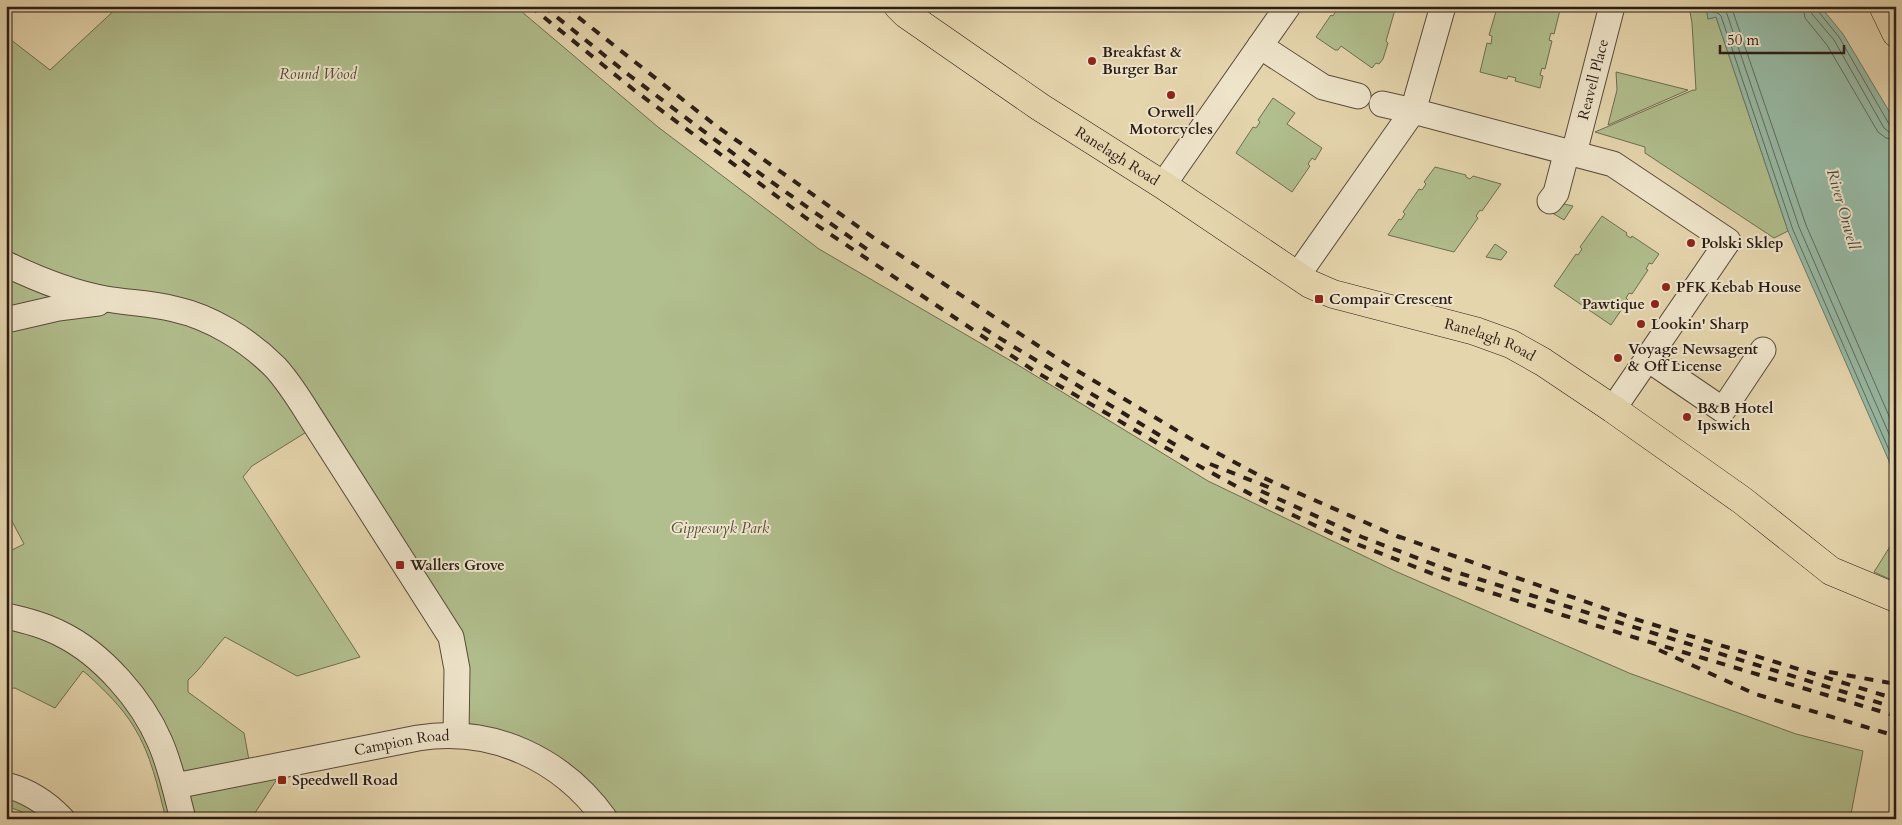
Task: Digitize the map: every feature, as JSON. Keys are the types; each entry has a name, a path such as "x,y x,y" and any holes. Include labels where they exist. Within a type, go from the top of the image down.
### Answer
{"main road":[{"name":"Ranelagh Road","path":"898,6 906,14 1040,107 1163,185 1297,276 1333,294 1462,327 1502,340 1543,362 1613,408 1744,502 1831,571 1896,598"},
{"path":"1883,6 1896,33"},
{"name":"Ranelagh Road","path":"1862,584 1896,605"}],"street":[{"path":"1163,185 1288,6"},
{"path":"1297,276 1412,111 1443,6"},
{"name":"Reavell Place","path":"1550,201 1556,193 1570,152 1612,6"},
{"path":"1260,46 1323,87 1358,96"},
{"path":"1382,104 1613,164 1728,241 1613,408"},
{"path":"7,266 71,290 123,302 174,308 204,319 252,347 274,367 288,383 451,637 457,669 456,735"},
{"path":"6,320 79,304 123,302"},
{"path":"1648,359 1722,410 1763,350"},
{"path":"6,616 36,624 61,634 78,644 106,667 130,692 150,720 164,752 184,819"},
{"name":"Campion Road","path":"175,786 418,738 456,735 503,744 538,757 570,780 605,819"},
{"path":"6,784 42,800 62,819"}],"green space":[{"name":"Gippeswyk Park","path":"119,6 515,6 658,127 819,249 1018,365 1208,481 1395,571 1629,673 1796,734 1863,751 1850,819 605,819 570,781 456,735 457,669 316,426 252,466 243,477 360,657 297,676 225,637 188,680 188,692 244,733 251,771 281,773 251,819 166,819 153,772 140,737 119,706 88,675 83,671 55,708 15,688 6,689 6,553 24,544 6,510 6,36 50,70"},
{"path":"1336,6 1396,6 1386,41 1388,43 1383,59 1379,64 1376,63 1372,68 1341,46 1338,50 1335,50 1316,37 1331,15 1333,16 1337,9"},
{"path":"1500,6 1561,6 1554,34 1551,33 1549,40 1552,41 1545,69 1542,68 1540,75 1543,76 1540,88 1515,81 1516,78 1508,76 1507,79 1480,72 1487,43 1491,44 1492,36 1489,35 1497,8 1499,9"},
{"path":"1689,6 1706,6 1708,19 1716,17 1788,231 1774,238 1645,153 1645,147 1595,132 1696,90 1692,23"},
{"path":"1616,72 1688,90 1608,125 1617,90"},
{"path":"1273,98 1295,113 1287,124 1322,148 1315,160 1312,158 1308,164 1310,166 1292,192 1236,153 1253,127 1256,128 1260,122 1258,120"},
{"path":"1435,167 1466,175 1470,179 1473,176 1501,184 1482,211 1480,210 1476,216 1478,218 1454,252 1388,235 1399,219 1401,220 1405,214 1403,212 1419,189 1422,190 1426,184 1424,182"},
{"path":"1555,202 1573,206 1564,220 1549,211"},
{"path":"1602,216 1627,233 1626,235 1631,238 1632,236 1659,254 1652,264 1649,263 1646,269 1648,270 1632,294 1629,293 1626,298 1628,300 1611,325 1554,286 1576,254 1578,255 1582,249 1580,247"},
{"path":"1495,244 1507,252 1501,260 1486,257"},
{"path":"1896,537 1896,582 1874,572"},
{"path":"6,785 62,819 32,819 20,811 6,806"}],"water":[{"name":"River Orwell","path":"1706,6 1820,6 1843,34 1892,116 1896,130 1896,477 1788,231 1716,17 1708,19"}],"railway":[{"path":"530,6 634,90 806,218 1036,372 1157,443 1265,502 1344,539 1441,577 1896,716"},
{"path":"543,6 629,75 766,178 871,252"},
{"path":"564,6 715,125 874,238 1066,364 1191,439 1264,478 1401,538"},
{"path":"983,328 1179,447"},
{"path":"1210,464 1273,489"},
{"path":"1261,491 1362,537 1446,569 1896,708"},
{"path":"1397,536 1635,619 1896,699"},
{"path":"1659,650 1755,694 1896,736"},
{"path":"1829,672 1896,684"}],"place":[{"name":"Breakfast & Burger Bar","path":"1092,61"},
{"name":"Orwell Motorcycles","path":"1171,95"},
{"name":"Polski Sklep","path":"1691,243"},
{"name":"PFK Kebab House","path":"1666,287"},
{"name":"Compair Crescent","path":"1319,299"},
{"name":"Pawtique","path":"1655,304"},
{"name":"Lookin' Sharp","path":"1641,324"},
{"name":"Voyage Newsagent & Off License","path":"1618,358"},
{"name":"B&B Hotel Ipswich","path":"1687,417"},
{"name":"Wallers Grove","path":"400,565"},
{"name":"Speedwell Road","path":"282,780"}],"park label":[{"name":"Round Wood","path":"318,74"}]}
